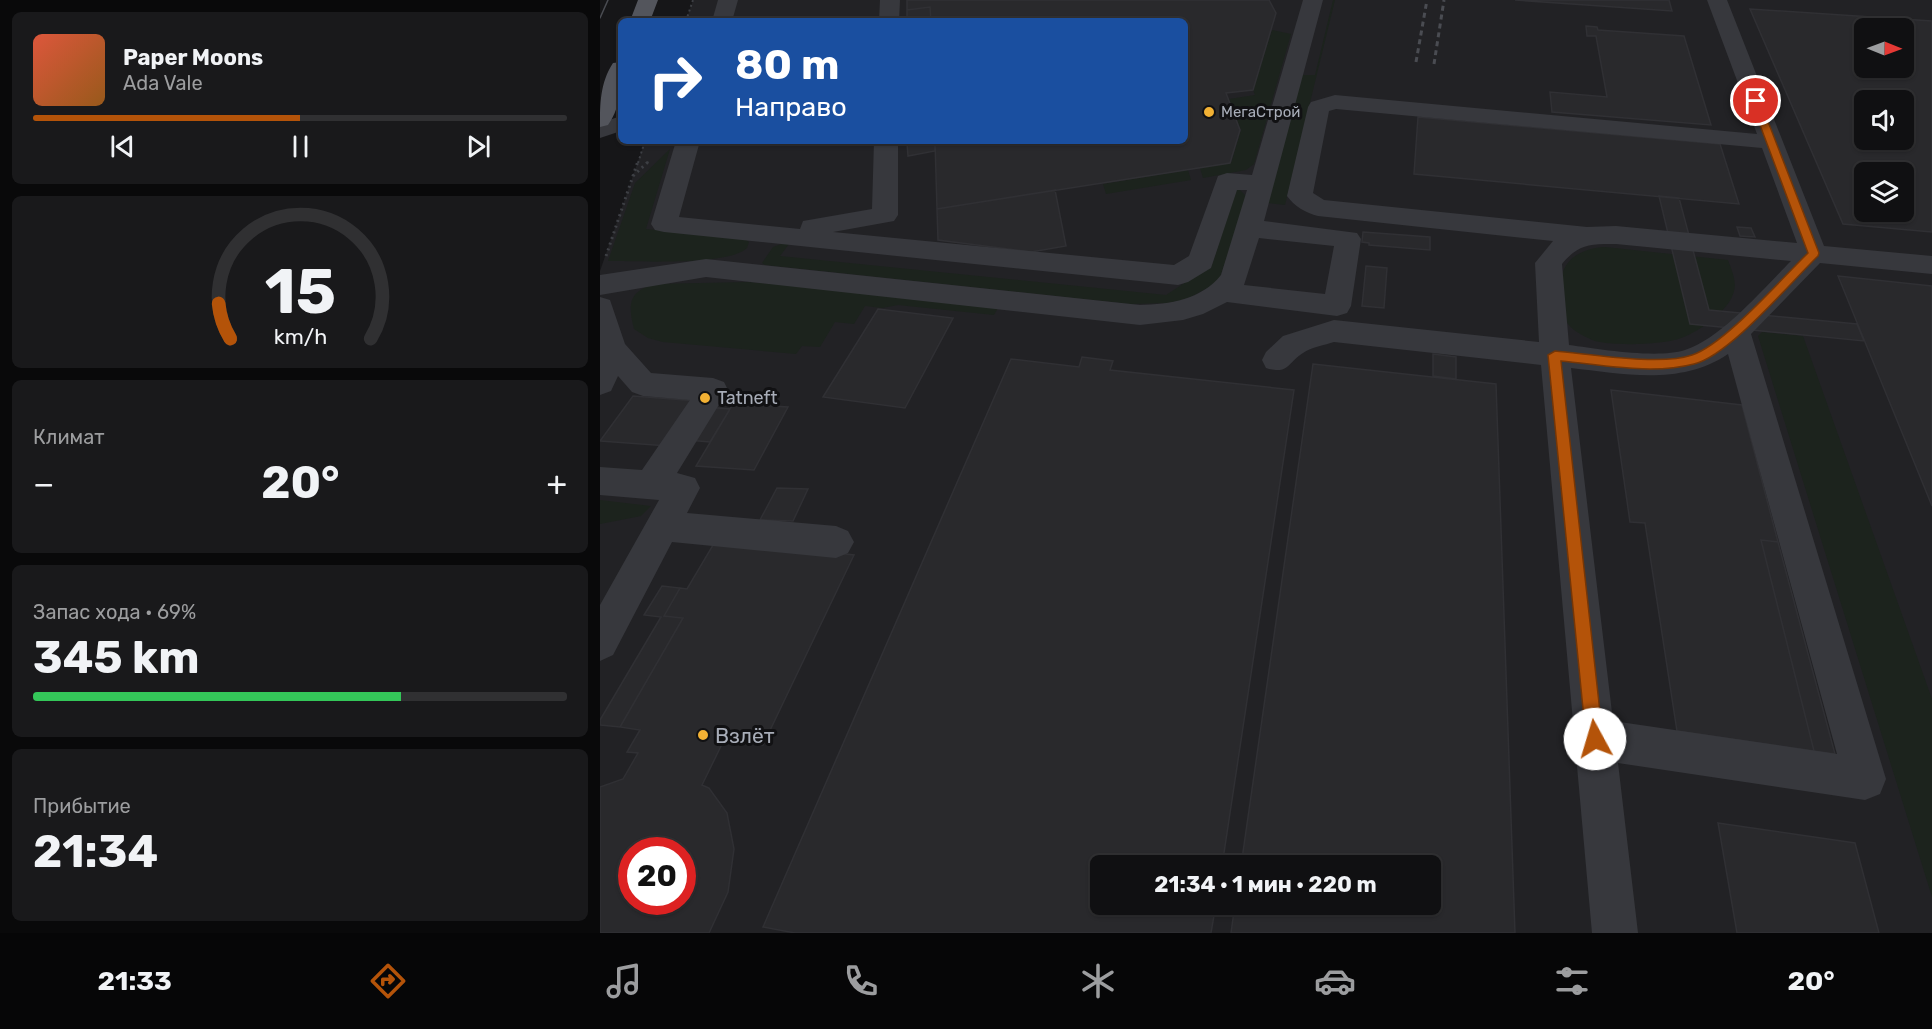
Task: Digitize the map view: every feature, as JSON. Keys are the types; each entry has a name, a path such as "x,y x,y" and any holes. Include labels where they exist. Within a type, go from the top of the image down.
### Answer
{"main road":[{"path":"641,18 648,0"},
{"path":"600,120 616,94"}],"lane":[{"path":"723,18 728,0"},
{"path":"889,18 890,0"},
{"path":"602,274 706,268 1140,315 1183,311 1210,301 1223,292 1234,278 1313,0"},
{"path":"1717,0 1814,253"},
{"path":"1771,142 1335,102 1319,107 1300,196 1318,208 1583,235 1616,235 1932,266"},
{"path":"600,131 618,124"},
{"path":"686,144 664,224 1178,275 1201,261 1227,181 1261,184"},
{"path":"885,246 886,144"},
{"path":"738,271 768,235 885,214"},
{"path":"1223,292 1337,306 1348,240 1249,228"},
{"path":"1583,235 1561,246 1548,263 1555,355 1615,933"},
{"path":"1277,360 1293,344 1334,331 1626,363 1670,363 1694,360 1720,346 1814,253"},
{"path":"600,307 612,349 643,384 713,390 651,485"},
{"path":"1595,739 1865,779 1736,331"},
{"path":"600,383 612,349"},
{"path":"600,481 683,488 600,642"},
{"path":"663,526 836,542"}],"path":[{"path":"687,18 693,0"},
{"path":"602,274 644,144"}],"shaded area":[{"path":"693,0 1932,0 1932,933 600,933 600,271 644,144 1188,144 1188,18 687,18"},
{"path":"1333,0 1335,0 1285,205 1268,203 1302,75 1315,75"},
{"path":"1272,30 1291,34 1254,164 1246,170 1203,178 1200,168 1231,163 1241,130 1229,99 1255,95 1253,90"},
{"path":"670,149 646,229 743,238 749,242 747,248 737,254 703,260 608,261 635,183"},
{"path":"1188,170 1191,180 1106,194 1103,184"},
{"path":"1237,187 1247,197 1220,277 1213,285 1185,300 1168,303 1131,304 762,263 773,247 792,240 780,256 1166,295 1212,265"},
{"path":"1605,247 1728,260 1735,283 1734,291 1727,306 1720,313 1696,331 1681,338 1638,344 1614,344 1592,340 1573,329 1564,317 1562,277 1568,262 1573,258 1585,251"},
{"path":"747,282 998,308 994,315 898,305 882,308 865,306 854,324 835,322 820,347 802,346 796,354 663,342 648,338 634,329 631,313 632,300 645,287 654,284"},
{"path":"1762,332 1803,336 1932,699 1932,897 1758,336"},
{"path":"600,500 651,506 641,516 600,524"}],"building":[{"name":"МегаСтрой","path":"907,0 1269,0 1276,13 1253,90 1226,93 1240,130 1230,163 937,209 935,144 1188,144 1188,18 931,18 930,7 907,10"},
{"path":"1515,0 1669,0 1672,11"},
{"path":"930,7 931,18 907,18 907,10"},
{"path":"1750,9 1886,18 1854,18 1854,78 1914,78 1914,20 1932,21 1932,232 1843,224"},
{"path":"1586,26 1597,27 1598,30 1684,36 1711,125 1552,112 1550,92 1607,97 1596,36 1587,36"},
{"path":"1418,117 1720,144 1739,204 1414,174"},
{"path":"907,144 935,144 935,151 908,156"},
{"path":"1055,190 1066,246 1031,252 938,240 937,209"},
{"path":"1659,196 1679,198 1709,310 1857,324 1864,341 1690,324"},
{"path":"1737,227 1751,228 1755,237 1740,236"},
{"path":"1363,232 1430,237 1430,250 1369,245 1369,243 1362,242"},
{"path":"1366,266 1387,268 1384,308 1362,306"},
{"path":"1838,276 1932,286 1932,506"},
{"path":"878,309 953,318 905,408 823,397"},
{"path":"1433,354 1456,357 1456,379 1433,376"},
{"path":"1082,357 1113,361 1110,370 1294,390 1224,855 1090,855 1090,915 1214,915 1211,933 795,933 763,927 1011,359 1079,367"},
{"path":"1313,364 1496,384 1515,933 1231,933 1233,915 1441,915 1441,855 1243,855"},
{"path":"1611,390 1742,405 1778,542 1761,540 1814,751 1677,731 1645,523 1630,522"},
{"path":"633,396 711,402 707,407 730,409 710,442 687,440 682,447 600,441"},
{"path":"733,404 788,407 754,470 696,466"},
{"path":"777,488 808,489 793,521 760,520"},
{"name":"Взлёт","path":"716,540 854,555 763,745 724,740 702,785 709,788 727,813 734,849 728,892 709,933 600,933 600,787 623,779 638,753 627,752 640,730 620,727 683,618 664,616 680,588 687,589"},
{"path":"1761,540 1778,542 1835,754 1814,751"},
{"path":"662,586 680,588 664,616 683,618 620,727 600,725 600,720 661,617 644,615"},
{"path":"1718,823 1855,843 1879,933 1737,933"}],"tram line":[{"path":"600,18 608,0"}],"railway":[{"path":"1416,62 1427,0"},
{"path":"1434,64 1444,0"}],"place":[{"name":"МегаСтрой","path":"1209,112"},
{"name":"Tatneft","path":"705,398"},
{"name":"Взлёт","path":"703,735"}],"route":[{"path":"1595,739 1555,355 1626,363 1670,363 1694,360 1720,346 1814,253 1756,101"}]}
